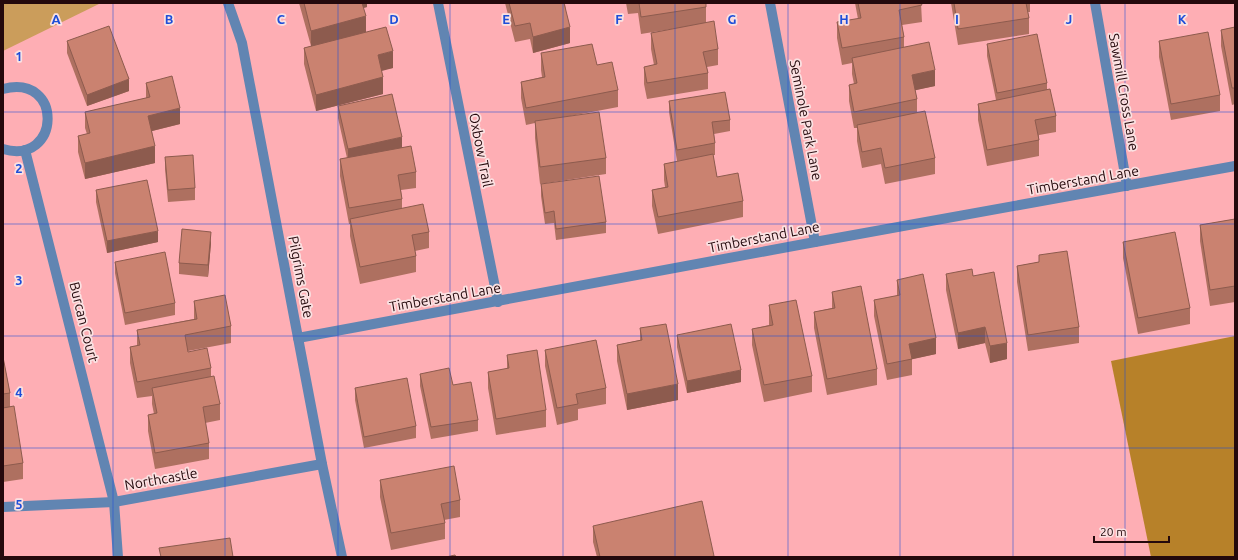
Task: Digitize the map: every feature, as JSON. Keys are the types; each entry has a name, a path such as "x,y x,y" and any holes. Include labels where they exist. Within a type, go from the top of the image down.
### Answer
{"street":[{"name":"Pilgrims Gate","path":"228,3 242,43 322,464 342,557"},
{"name":"Oxbow Trail","path":"438,3 498,302"},
{"name":"Seminole Park Lane","path":"770,3 815,242"},
{"name":"Sawmill Cross Lane","path":"1095,3 1127,186"},
{"path":"3,88 12,86 23,87 33,91 41,98 47,107 49,118 43,138 35,145 25,150 14,152 3,149"},
{"name":"Burcan Court","path":"25,150 114,502 118,557"},
{"name":"Timberstand Lane","path":"298,338 1235,166"},
{"name":"Northcastle","path":"3,507 114,502 322,464"}],"shaded area":[{"path":"3,3 101,3 3,51"},
{"path":"1235,336 1235,557 1151,557 1111,361"}],"building":[{"path":"304,3 362,3 366,16 311,31"},
{"path":"509,3 564,3 570,27 533,37 530,23 515,26"},
{"path":"639,3 706,3 706,7 641,17"},
{"path":"858,3 921,3 922,5 899,10 904,37 842,48 837,22 861,18"},
{"path":"954,3 1026,3 1029,18 958,29"},
{"path":"714,21 718,49 703,52 708,73 647,83 644,67 657,64 651,33"},
{"path":"109,26 129,79 87,95 67,41"},
{"path":"386,27 393,51 378,55 383,77 316,95 304,48"},
{"path":"1235,27 1235,88 1232,88 1221,30"},
{"path":"1208,32 1220,95 1171,104 1159,41"},
{"path":"1037,34 1047,83 997,93 987,44"},
{"path":"929,42 935,70 912,75 917,99 854,112 849,85 857,83 852,58"},
{"path":"592,44 597,65 612,62 618,90 526,108 521,82 545,77 541,53"},
{"path":"172,76 180,108 148,116 155,146 85,163 78,136 90,133 85,112 150,97 146,83"},
{"path":"1050,89 1056,116 1035,120 1039,140 987,150 978,104"},
{"path":"725,92 730,120 712,122 715,143 677,150 669,101"},
{"path":"392,94 402,137 348,149 338,106"},
{"path":"925,111 935,158 885,168 881,148 862,152 857,125"},
{"path":"599,112 606,158 540,167 535,121"},
{"path":"411,146 416,172 398,175 402,199 349,208 340,159"},
{"path":"713,154 717,177 738,173 743,201 658,217 652,190 668,187 664,164"},
{"path":"193,155 195,188 168,190 165,157"},
{"path":"599,176 606,222 556,229 554,211 545,213 541,184"},
{"path":"147,180 158,231 107,241 96,190"},
{"path":"423,204 429,232 412,235 416,256 360,267 350,219"},
{"path":"1235,219 1235,286 1210,290 1200,225"},
{"path":"182,229 211,232 208,265 179,263"},
{"path":"1175,232 1190,308 1138,318 1123,242"},
{"path":"1067,251 1079,327 1028,335 1017,266 1039,262 1039,255"},
{"path":"165,252 175,303 125,313 115,262"},
{"path":"972,269 973,276 994,272 1007,343 990,346 985,327 958,333 946,274"},
{"path":"923,274 936,338 909,344 912,359 887,364 874,300 900,295 897,280"},
{"path":"861,286 877,369 827,379 814,312 835,308 832,292"},
{"path":"225,295 231,326 185,335 188,352 207,348 211,368 137,382 130,347 140,345 137,330 197,319 194,301"},
{"path":"796,300 812,376 764,385 752,329 773,325 769,305"},
{"path":"666,324 678,384 627,394 617,345 642,340 640,328"},
{"path":"731,324 741,370 687,381 677,335"},
{"path":"596,340 606,388 576,394 578,404 557,408 545,350"},
{"path":"537,350 546,410 496,419 488,372 509,368 507,355"},
{"path":"3,357 10,393 3,394"},
{"path":"449,368 453,385 471,382 478,420 431,427 420,374"},
{"path":"214,376 220,404 203,407 209,443 155,453 148,415 157,413 152,388"},
{"path":"407,378 416,426 364,437 355,388"},
{"path":"14,406 23,463 3,466 3,408"},
{"path":"454,466 460,500 441,504 445,523 391,533 380,480"},
{"path":"702,501 714,556 600,557 593,526"},
{"path":"230,538 233,557 161,557 159,548"}]}
